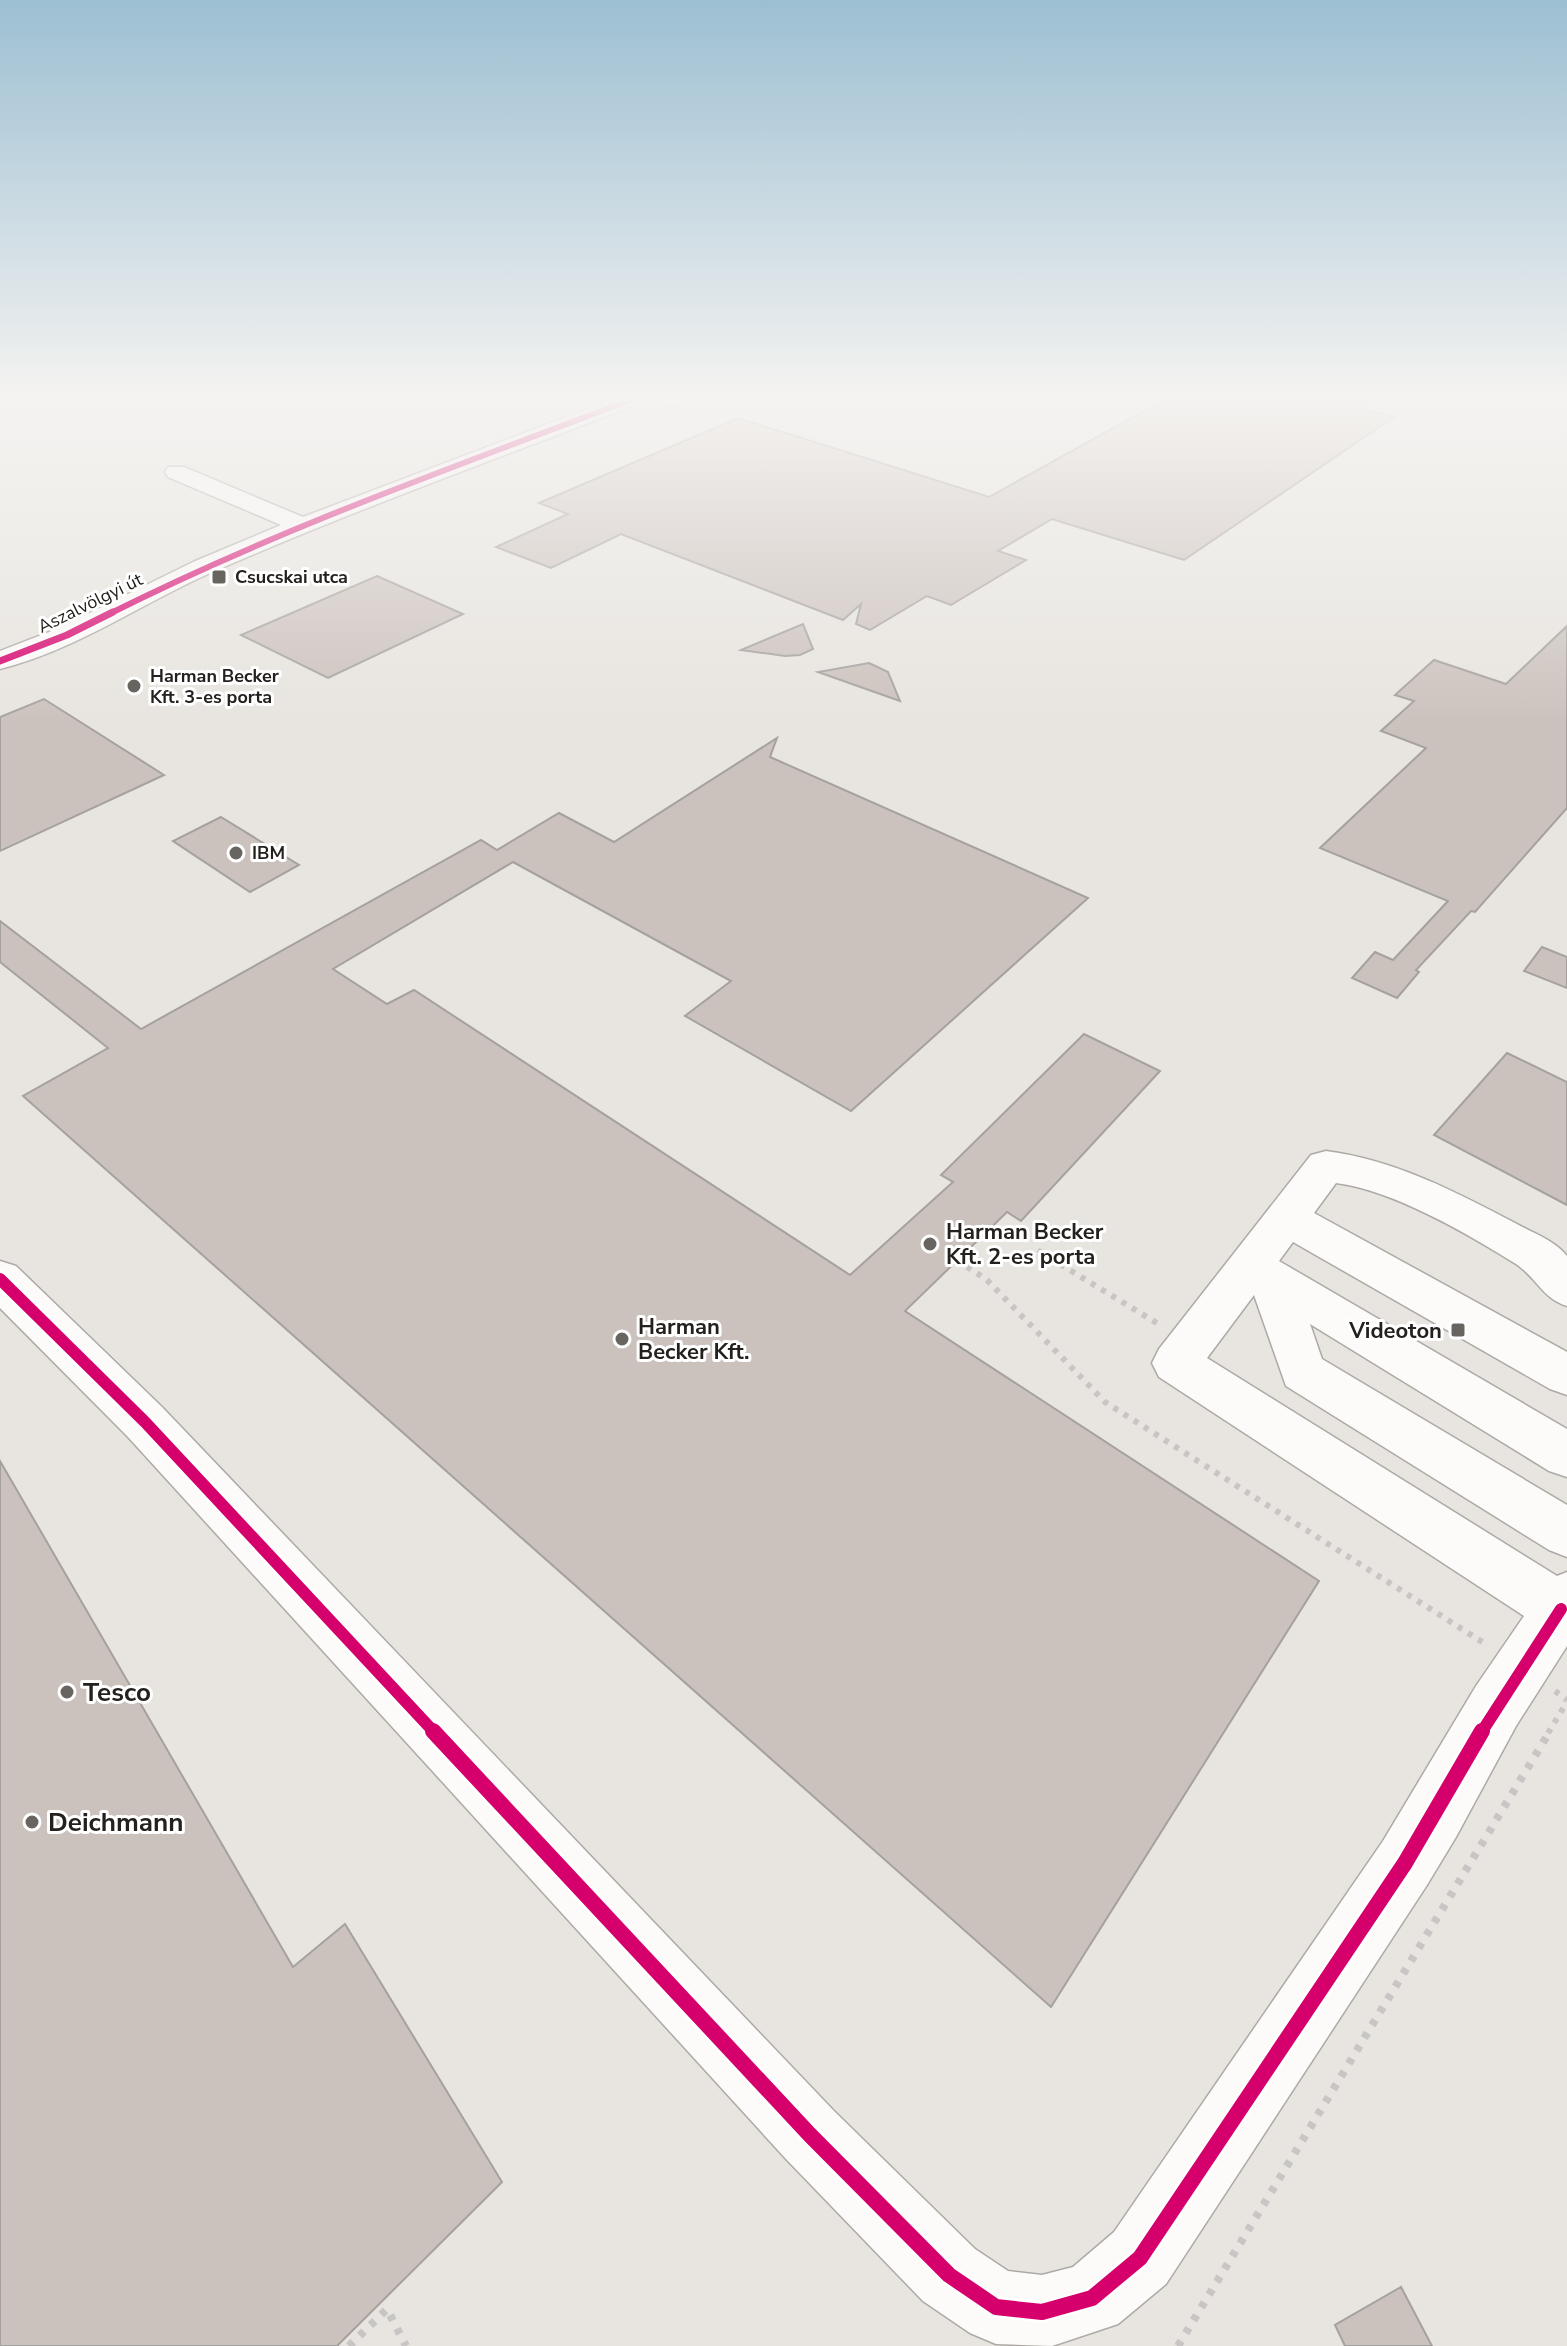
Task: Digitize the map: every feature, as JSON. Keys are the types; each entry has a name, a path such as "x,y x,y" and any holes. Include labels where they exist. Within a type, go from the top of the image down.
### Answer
{"street":[{"path":"250,505 303,525"},
{"name":"Aszalvölgyi út","path":"0,661 67,635 202,567 354,505"},
{"path":"0,1279 145,1422 810,2135 949,2275 996,2307 1042,2312 1092,2298 1140,2258 1405,1863 1435,1816 1477,1736 1552,1690 1564,1603 1176,1363 1261,1272 1287,1218 1326,1166 1355,1169 1391,1181 1530,1251 1546,1262 1567,1288"},
{"path":"1287,1218 1567,1375"},
{"path":"1261,1272 1567,1455"},
{"path":"1261,1272 1303,1372 1567,1533"}],"path":[{"path":"957,1260 987,1280 1105,1402 1552,1690 1178,2346"},
{"path":"349,2346 387,2309 406,2346"}],"building":[{"path":"546,505 1264,505 1184,560 1052,519 998,551 1026,560 951,605 927,596 870,630 856,624 861,604 843,620 621,534 551,568 496,547 568,514"},
{"path":"377,576 463,614 328,678 241,635"},
{"path":"803,624 813,649 800,655 741,650"},
{"path":"1567,626 1567,808 1475,912 1471,911 1416,970 1419,972 1397,998 1352,978 1375,952 1393,960 1448,901 1320,848 1426,748 1381,731 1414,701 1395,695 1434,660 1506,684"},
{"path":"869,663 888,672 900,701 818,672"},
{"path":"44,699 164,775 0,851 0,717"},
{"name":"Harman Becker Kft.","path":"777,738 770,757 1088,898 851,1111 685,1016 731,981 513,862 333,969 387,1004 414,990 850,1275 953,1182 941,1175 1084,1034 1160,1071 1021,1221 1007,1212 905,1311 1319,1581 1051,2007 23,1096 108,1048 0,962 0,921 141,1029 481,840 497,850 559,813 614,842"},
{"name":"IBM","path":"221,817 299,865 250,892 173,841"},
{"path":"1542,947 1567,957 1567,988 1524,971"},
{"path":"1507,1053 1567,1082 1567,1205 1434,1135"},
{"name":"Tesco","path":"0,1461 293,1967 345,1924 502,2182 337,2346 0,2346"},
{"path":"1401,2287 1432,2346 1345,2346 1335,2325"}],"cycle path":[{"path":"0,661 67,635 202,567 354,505"},
{"path":"0,1279 145,1422 810,2135 949,2275 996,2307 1042,2312 1092,2298 1140,2258 1405,1863 1496,1706 1561,1609"}],"place":[{"name":"Csucskai utca","path":"219,577"},
{"name":"Harman Becker Kft. 3-es porta","path":"134,686"},
{"name":"IBM","path":"236,853"},
{"name":"Harman Becker Kft. 2-es porta","path":"930,1244"},
{"name":"Videoton","path":"1458,1330"},
{"name":"Harman Becker Kft.","path":"622,1339"},
{"name":"Tesco","path":"67,1692"},
{"name":"Deichmann","path":"32,1822"}]}
